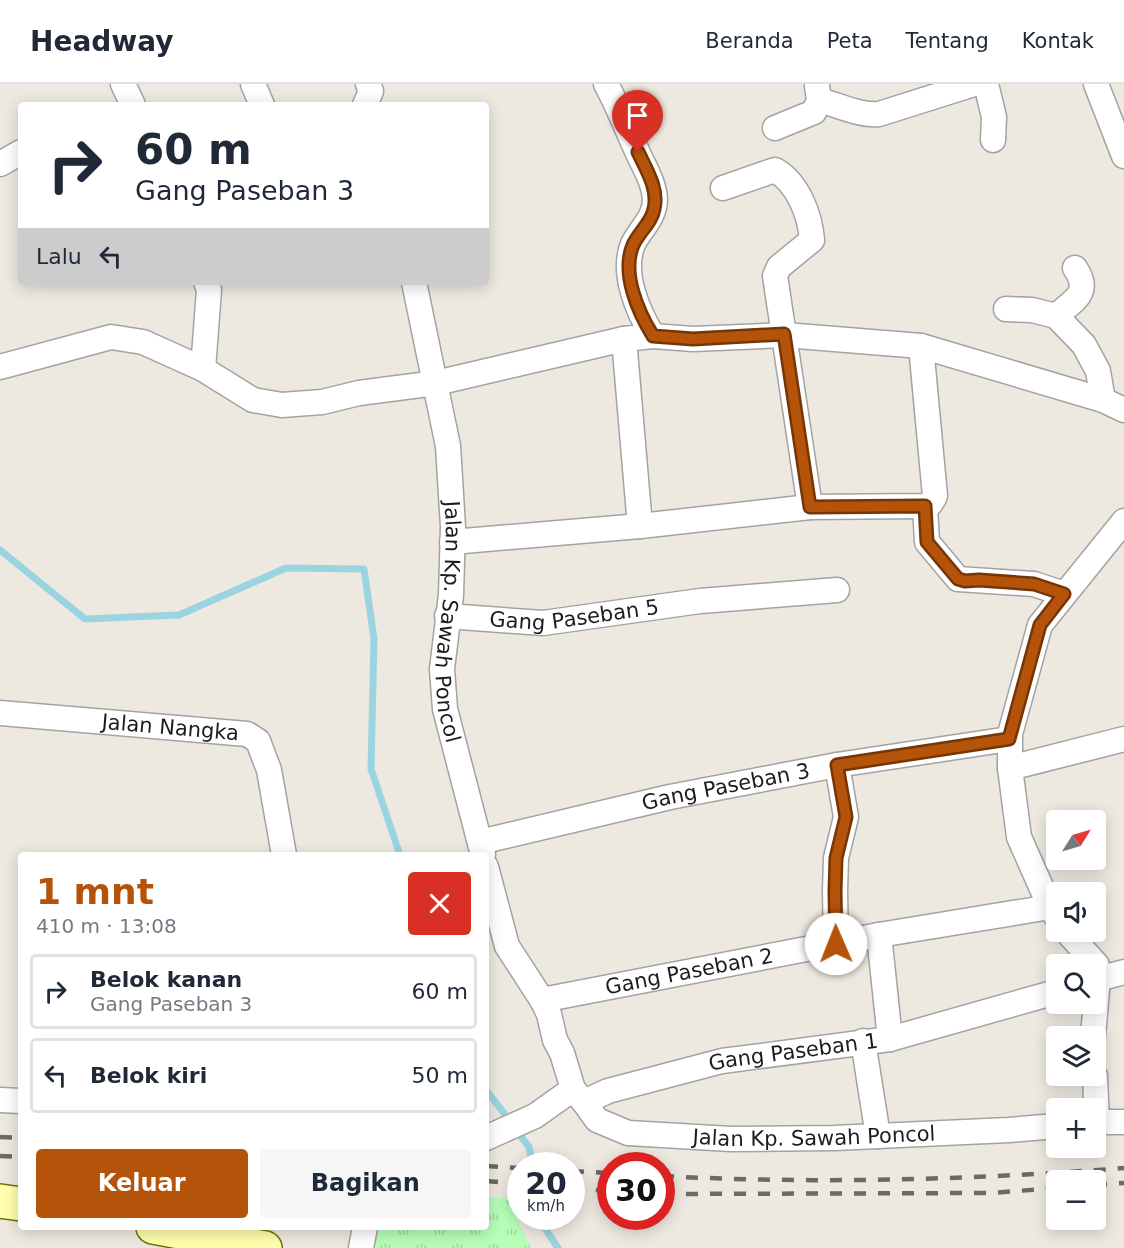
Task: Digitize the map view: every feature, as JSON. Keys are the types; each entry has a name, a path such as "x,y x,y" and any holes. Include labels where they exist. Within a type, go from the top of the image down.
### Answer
{"main road":[{"path":"0,1201 18,1204"},
{"path":"169,1230 265,1248"}],"street":[{"path":"123,84 132,102"},
{"path":"253,84 261,102"},
{"path":"366,102 371,91 368,84"},
{"path":"606,84 651,180 655,197 654,210 633,245 630,268 632,296 653,336"},
{"path":"775,128 814,112 818,92 865,116 879,114 974,84"},
{"path":"986,84 994,117 993,140"},
{"path":"1096,84 1124,156"},
{"path":"0,165 18,154"},
{"path":"723,188 775,170 784,175 801,200 811,222 812,240 778,267 775,276 810,507"},
{"path":"1056,316 1081,292 1083,286 1075,268"},
{"path":"203,369 207,285"},
{"name":"Jalan Kp. Sawah Poncol","path":"415,285 448,446 453,527 451,595 442,669 445,709 481,849"},
{"path":"1006,309 1032,310 1056,316 1084,345 1114,405"},
{"path":"0,367 111,337 143,342 203,369 253,400 282,405 322,402 359,393 436,383 624,339 653,336 693,339 784,334 921,346 1114,405"},
{"path":"624,339 640,526"},
{"path":"452,542 640,526 810,507 925,506 931,503 935,496 921,346"},
{"path":"925,506 927,542 958,579 1034,584 1064,594"},
{"path":"1046,896 1019,837 1010,768 1009,739 1040,625 1124,522"},
{"name":"Gang Paseban 5","path":"447,616 543,623 699,601 837,590"},
{"name":"Jalan Nangka","path":"0,713 247,734 258,741 269,770 283,852"},
{"name":"Gang Paseban 3","path":"481,849 670,797 837,765 1009,739"},
{"path":"1010,768 1124,739"},
{"path":"836,944 836,858 846,817 837,765"},
{"path":"489,878 507,946 549,1014 555,1040 578,1096"},
{"name":"Gang Paseban 2","path":"542,1000 879,935 1046,912"},
{"path":"879,935 890,1039"},
{"path":"1076,942 1087,954"},
{"path":"1106,977 1124,972"},
{"name":"Gang Paseban 1","path":"489,1137 578,1096 608,1091 722,1061 890,1039 1046,995"},
{"path":"863,1041 878,1136"},
{"name":"Jalan Kp. Sawah Poncol","path":"578,1096 597,1120 628,1133 731,1139 878,1136 1046,1127"},
{"path":"0,1100 18,1101"},
{"path":"1106,1122 1124,1122"},
{"path":"361,1248 364,1230"}],"green space":[{"path":"489,1197 507,1198 507,1230 522,1230 531,1248 369,1248 373,1230 489,1230"}],"waterway":[{"path":"0,550 85,619 179,615 286,568 364,569 374,639 371,769 399,852"},
{"path":"489,1094 510,1121"},
{"path":"516,1130 529,1147 530,1152"},
{"path":"546,1230 558,1248"}],"railway":[{"path":"0,1137 18,1138"},
{"path":"0,1156 18,1157"},
{"path":"489,1166 507,1167"},
{"path":"675,1176 778,1180 893,1180 1124,1168"},
{"path":"585,1172 597,1172"},
{"path":"489,1181 507,1183"},
{"path":"1106,1184 1124,1183"},
{"path":"585,1189 597,1190"},
{"path":"675,1194 991,1193 1046,1189"}],"route":[{"path":"638,152 651,180 655,197 654,210 633,245 630,268 632,296 644,322 653,336 693,339 784,334 810,507 925,506 927,542 958,579 1034,584 1064,594 1040,625 1009,739 837,765 846,817 836,858 836,944"}]}
